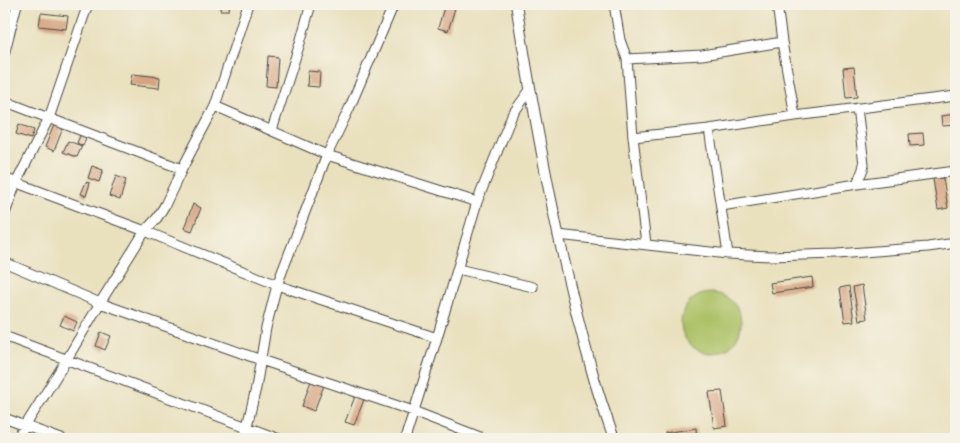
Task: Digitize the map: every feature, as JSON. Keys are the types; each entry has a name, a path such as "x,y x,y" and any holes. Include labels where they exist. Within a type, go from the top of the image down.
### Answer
{"main road":[{"path":"516,4 530,90 558,236 592,372 614,439"}],"street":[{"path":"4,55 17,4"},
{"path":"4,216 16,183 49,118 88,4"},
{"path":"17,439 145,231 157,218 165,205 216,106 248,4"},
{"path":"272,130 311,4"},
{"path":"244,439 266,328 277,285 327,155 394,4"},
{"path":"614,4 620,40 627,59 633,137 646,244"},
{"path":"778,4 782,42 795,116"},
{"path":"627,59 702,55 782,42"},
{"path":"404,439 437,338 477,202 512,115 530,90"},
{"path":"633,137 956,96"},
{"path":"4,102 182,169"},
{"path":"216,106 327,155 477,202"},
{"path":"856,108 864,164 864,169 857,184"},
{"path":"709,128 728,254"},
{"path":"721,206 857,184 956,171"},
{"path":"4,178 145,231 277,285 437,338"},
{"path":"558,236 728,254 770,256 837,254 956,243"},
{"path":"4,262 100,303 261,360 414,411 485,439"},
{"path":"458,269 533,287"},
{"path":"4,336 278,439"},
{"path":"4,418 61,439"}],"green space":[{"path":"705,293 717,293 728,298 736,306 741,317 739,335 728,348 717,353 705,353 694,348 686,340 681,329 681,317 686,306 694,298"}],"building":[{"path":"221,4 230,4 229,10 220,10"},
{"path":"445,4 456,5 448,31 438,28"},
{"path":"41,13 68,16 66,29 39,26"},
{"path":"953,21 956,21 956,38 955,38"},
{"path":"268,56 278,57 276,87 266,86"},
{"path":"854,67 857,97 846,98 843,68"},
{"path":"308,71 320,72 319,87 307,86"},
{"path":"132,74 160,77 159,88 130,85"},
{"path":"956,114 956,125 942,126 941,116"},
{"path":"19,124 34,130 31,139 16,134"},
{"path":"54,125 63,128 54,151 45,147"},
{"path":"81,133 87,135 83,146 77,143"},
{"path":"923,133 924,145 910,146 909,134"},
{"path":"68,141 82,146 77,157 63,152"},
{"path":"92,166 103,170 99,182 88,178"},
{"path":"116,176 126,180 120,200 109,196"},
{"path":"943,178 948,208 938,210 933,179"},
{"path":"86,182 90,183 86,196 81,194"},
{"path":"193,204 201,208 192,231 184,228"},
{"path":"812,277 813,287 772,293 770,283"},
{"path":"862,285 867,319 859,320 853,287"},
{"path":"849,286 854,321 845,322 840,288"},
{"path":"64,316 77,322 73,331 60,325"},
{"path":"101,332 111,336 105,350 96,346"},
{"path":"312,378 325,383 314,411 302,406"},
{"path":"722,391 727,426 714,428 709,392"},
{"path":"356,394 365,397 354,425 345,422"},
{"path":"696,428 697,439 666,439 665,433"}]}
